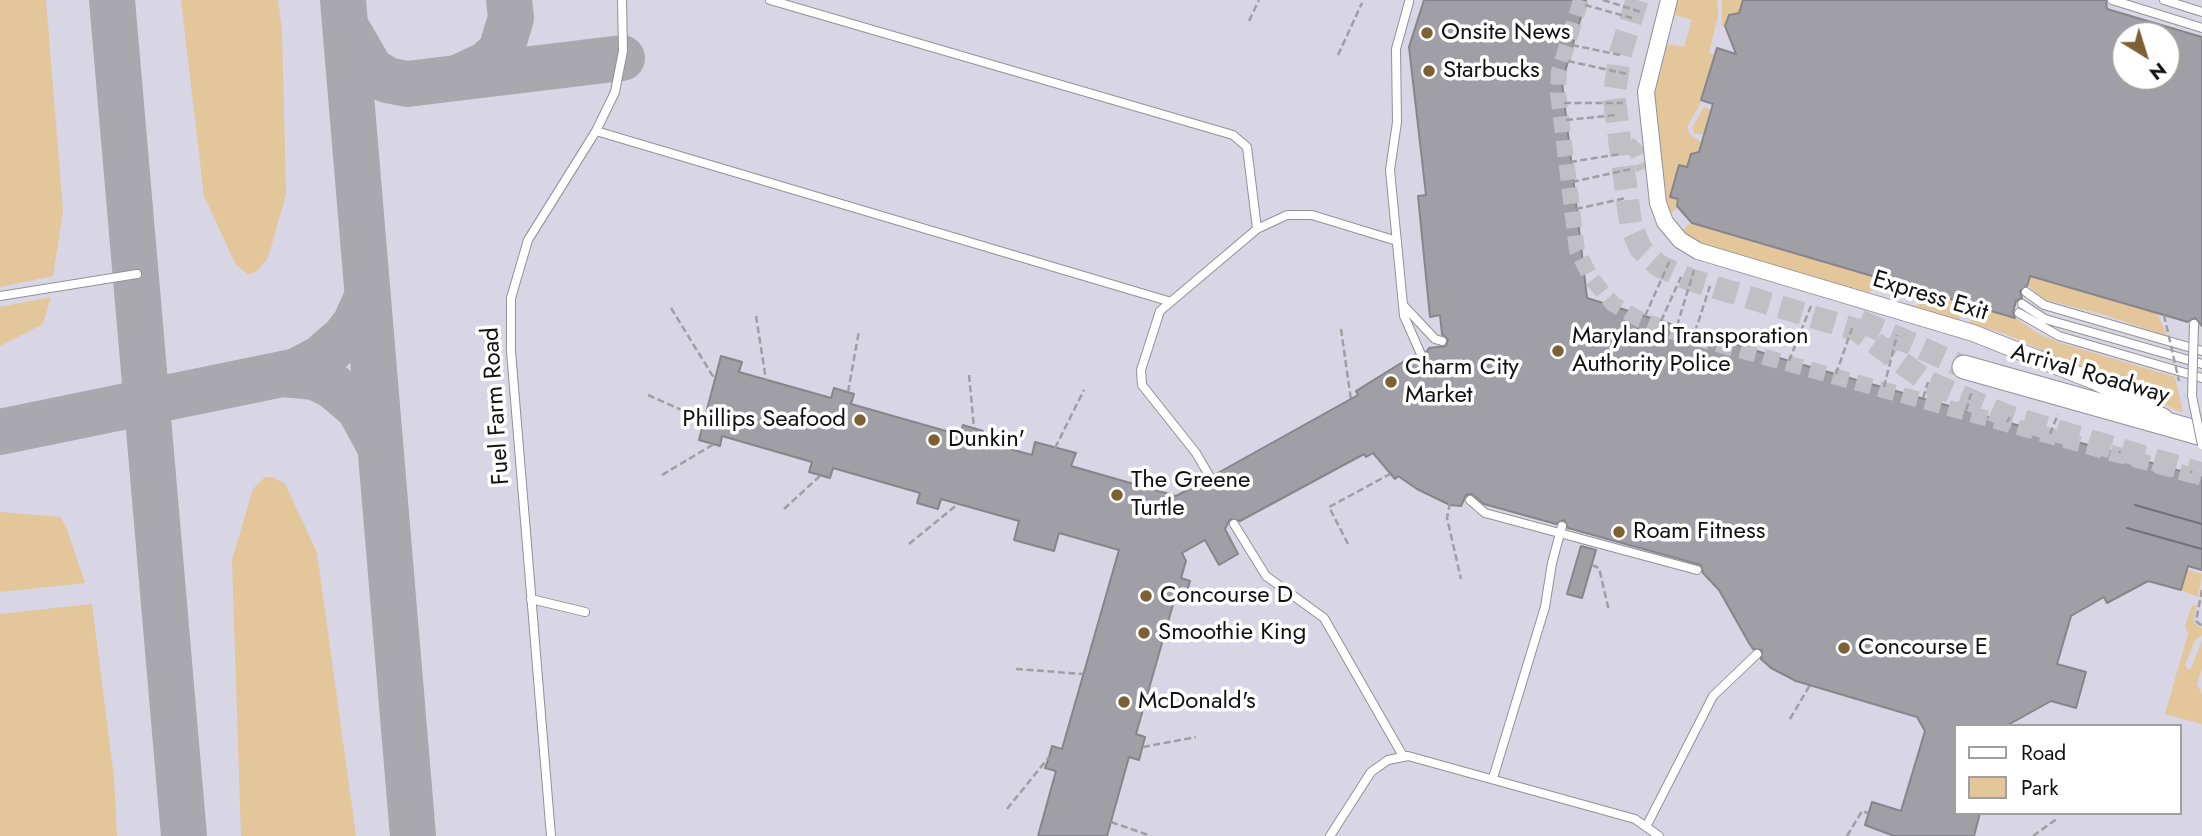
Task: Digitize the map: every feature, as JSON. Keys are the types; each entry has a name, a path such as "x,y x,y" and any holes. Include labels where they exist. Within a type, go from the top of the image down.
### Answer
{"main road":[{"name":"Arrival Roadway","path":"1964,367 2202,434"}],"street":[{"path":"1665,222 1658,203 1646,92 1669,0"},
{"name":"Express Exit","path":"1638,169 1652,209 1680,240 1698,251 1973,333 2114,390 2180,428"}],"lane":[{"name":"Fuel Farm Road","path":"551,836 510,341 511,298 528,240 596,131 615,92 621,62 622,0"},
{"path":"770,0 1233,135 1247,147 1257,229"},
{"path":"2112,0 2202,28"},
{"path":"2164,0 2202,12"},
{"path":"1409,2 1397,39 1394,64 1397,122 1390,170 1403,305 1406,323 1420,352"},
{"path":"596,131 1168,301"},
{"path":"1210,477 1196,453 1141,381 1141,370 1158,314 1168,301 1257,229 1287,215 1303,214 1397,241"},
{"path":"0,296 137,274"},
{"path":"2026,292 2044,305 2202,351"},
{"path":"1403,305 1436,339 1443,341"},
{"path":"2202,364 2045,319 2020,309 2059,336 2202,377"},
{"path":"2194,324 2192,396 2202,444"},
{"path":"1470,500 1485,513 1561,530 1697,570"},
{"path":"1234,524 1266,576 1324,618 1403,756"},
{"path":"1493,778 1545,607 1561,530"},
{"path":"531,598 585,612"},
{"path":"1647,825 1713,696 1757,654"},
{"path":"1330,836 1371,772 1383,762 1403,756 1423,758 1647,825 1659,836"}],"path":[{"path":"1249,21 1259,0"},
{"path":"1603,0 1642,12"},
{"path":"1338,55 1362,3"},
{"path":"1585,5 1632,18"},
{"path":"1572,45 1620,55"},
{"path":"1568,61 1627,74"},
{"path":"1564,103 1623,103"},
{"path":"1566,120 1616,115"},
{"path":"1570,162 1620,154"},
{"path":"1572,182 1638,169"},
{"path":"1576,209 1626,198"},
{"path":"1645,316 1670,260"},
{"path":"1677,326 1694,270"},
{"path":"1661,321 1681,277"},
{"path":"1695,332 1710,286"},
{"path":"1788,361 1811,306"},
{"path":"671,308 714,378"},
{"path":"1578,324 1585,309 1588,312 1584,326"},
{"path":"756,316 766,380"},
{"path":"1836,374 1852,328"},
{"path":"1341,329 1351,400"},
{"path":"848,392 859,331"},
{"path":"1884,387 1898,335"},
{"path":"968,375 974,428"},
{"path":"1923,398 1928,382"},
{"path":"1055,448 1084,390"},
{"path":"648,395 702,419"},
{"path":"2007,422 2010,417"},
{"path":"662,475 714,444"},
{"path":"1348,544 1329,507 1390,474"},
{"path":"784,509 821,475"},
{"path":"1450,503 1447,518 1461,579"},
{"path":"909,544 958,504"},
{"path":"1592,565 1599,568 1609,611"},
{"path":"2202,593 2196,621 2202,626"},
{"path":"1016,668 1083,674"},
{"path":"1790,719 1810,685"},
{"path":"1143,747 1196,737"},
{"path":"1007,809 1049,757"},
{"path":"1847,836 1862,811 1868,813"},
{"path":"2033,836 2058,818"},
{"path":"1111,822 1152,836"}],"shaded area":[{"path":"0,0 2202,0 2202,836 0,836"}],"green space":[{"path":"0,0 46,0 63,211 53,276 0,287"},
{"path":"181,0 278,0 282,30 286,194 268,258 256,272 248,274 236,265 204,196"},
{"path":"1676,0 1717,0 1718,15 1709,53 1715,55 1700,104 1687,127 1690,135 1702,142 1698,152 1691,155 1678,207 1669,215 1652,90 1667,44 1684,47 1692,20 1672,14"},
{"path":"1722,0 1743,0 1738,15 1728,16 1726,27 1722,26"},
{"path":"1704,107 1712,110 1704,134 1695,134 1692,128"},
{"path":"1691,222 1876,277 1872,291 1867,293 1701,244 1682,231"},
{"path":"2030,276 2157,313 2167,336 2105,315 2046,300 2027,285"},
{"path":"1883,279 1908,287 1905,296 1880,289"},
{"path":"1922,291 2016,318 2037,333 2060,343 2175,377 2183,413 2006,334 1970,323 1973,314 1962,311 1959,320 1882,298 1918,306"},
{"path":"51,297 43,324 0,346 0,307"},
{"path":"265,477 273,477 285,484 317,553 356,836 241,836 232,560 253,489"},
{"path":"0,512 60,517 67,529 85,583 0,592"},
{"path":"2187,570 2202,574 2198,597 2181,590"},
{"path":"92,604 114,778 117,836 0,836 0,614"},
{"path":"2192,605 2197,606 2193,622 2202,629 2202,635 2195,640 2185,665 2188,670 2191,669 2202,640 2202,668 2197,684 2202,695 2202,724 2165,714 2188,634 2185,626"}],"building":[{"path":"1424,0 1586,0 1562,82 1587,298 1789,361 2202,477 2202,570 2188,566 2181,590 2148,581 2107,603 2104,597 2071,616 2057,664 2086,672 2076,708 2051,701 2010,724 1954,724 1954,815 1979,815 1974,836 1894,836 1865,825 1872,802 1901,811 1925,731 1917,717 1796,681 1771,668 1761,659 1762,650 1753,649 1719,590 1703,573 1701,565 1568,528 1564,520 1556,524 1484,504 1472,494 1466,495 1461,506 1450,505 1398,476 1395,479 1373,453 1366,457 1364,454 1240,521 1230,519 1225,529 1238,554 1219,565 1205,540 1182,553 1186,561 1181,578 1190,581 1184,603 1174,601 1136,734 1145,737 1139,760 1129,757 1107,836 1038,836 1056,771 1045,768 1052,746 1062,749 1119,550 1059,533 1054,551 1014,540 1019,521 941,499 938,509 917,503 920,493 833,468 830,478 809,472 812,462 722,436 720,446 699,440 721,356 742,362 739,372 831,398 834,388 854,394 851,404 960,435 963,425 983,431 981,441 1032,455 1035,442 1076,453 1071,466 1176,496 1205,481 1214,482 1216,474 1358,395 1356,391 1414,355 1422,358 1429,348 1446,346 1448,340 1442,334 1440,315 1430,317 1418,196 1426,195 1409,47"},
{"path":"1743,0 2106,0 2107,9 2148,21 2111,21 2111,91 2181,91 2181,31 2202,37 2202,326 2195,318 2188,322 2030,276 2027,286 2020,291 2022,298 2016,301 2013,312 2015,318 1692,223 1677,206 1678,199 1670,197 1679,165 1687,167 1691,154 1699,152 1713,104 1701,100 1717,48 1736,54 1725,26 1729,15 1739,13"},
{"path":"1581,546 1596,550 1582,598 1567,594"}],"taxiway":[{"path":"112,0 184,836"},
{"path":"343,0 413,836"},
{"path":"457,78 487,64 501,51 511,18 509,0"},
{"path":"346,27 371,70 387,80 407,84 622,58"},
{"path":"0,432 297,371 321,358 345,337 355,324 367,297"},
{"path":"283,374 315,377 333,386 359,408 378,443"}],"tunnel":[{"path":"1581,0 1559,72 1558,93 1577,250 1591,278 1613,304 1639,319 1674,332 2202,478"},
{"path":"1637,0 1620,55 1614,97 1631,227 1641,249 1659,266 1691,280 1857,330 1928,382 2007,416 2202,474"},
{"path":"1628,144 1637,152 1644,169"},
{"path":"1860,321 1964,367"}],"tram line":[{"path":"2135,505 2202,524"},
{"path":"2127,528 2202,549"}],"place":[{"name":"Onsite News","path":"1427,33"},
{"name":"Starbucks","path":"1429,71"},
{"name":"Maryland Transporation Authority Police","path":"1558,351"},
{"name":"Charm City Market","path":"1391,382"},
{"name":"Phillips Seafood","path":"860,420"},
{"name":"Dunkin'","path":"934,440"},
{"name":"The Greene Turtle","path":"1117,495"},
{"name":"Roam Fitness","path":"1619,532"},
{"name":"Concourse D","path":"1146,596"},
{"name":"Smoothie King","path":"1144,633"},
{"name":"Concourse E","path":"1844,648"},
{"name":"McDonald's","path":"1124,702"}]}
